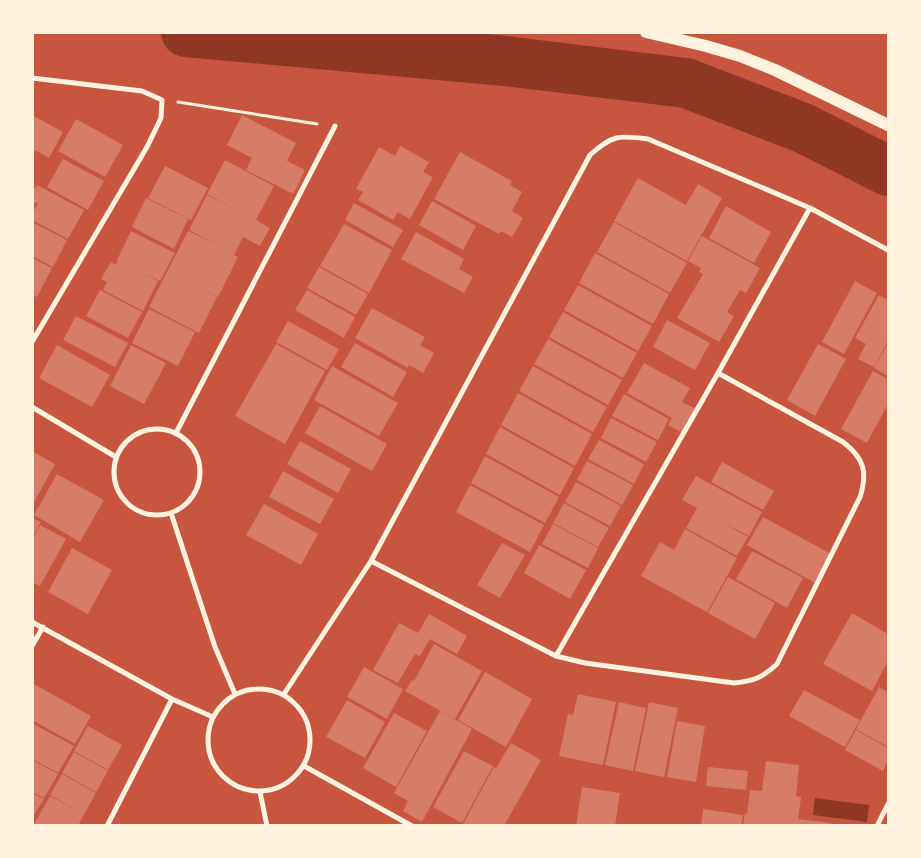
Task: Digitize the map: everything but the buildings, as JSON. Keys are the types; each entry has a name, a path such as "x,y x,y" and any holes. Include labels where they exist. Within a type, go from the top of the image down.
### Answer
{"main road":[{"path":"646,32 740,56 775,70 888,125"}],"street":[{"path":"32,78 142,91 162,100 161,118 147,147 32,342"},
{"path":"176,433 335,126"},
{"path":"284,694 370,561 590,155 604,143 624,136 648,139 810,208 888,250"},
{"path":"556,656 810,208"},
{"path":"370,561 556,656 585,663 734,683 751,682 765,675 776,664 860,497 865,474 862,462 853,449 843,442 718,373"},
{"path":"32,407 116,457"},
{"path":"148,429 162,429 176,433 188,441 196,453 200,474 194,495 184,506 171,513 158,516 144,514 131,507 121,497 115,484 114,470 116,457 123,444 134,435 148,429"},
{"path":"171,513 215,647 235,694"},
{"path":"32,622 172,699 213,717"},
{"path":"32,646 43,627"},
{"path":"268,688 284,694 296,704 306,718 310,734 310,750 304,766 292,779 277,788 260,792 243,789 228,781 216,768 209,752 208,734 213,717 222,704 235,694 251,689 268,688"},
{"path":"107,826 172,699"},
{"path":"304,766 412,826"},
{"path":"260,792 267,826"},
{"path":"877,826 888,804"}],"path":[{"path":"162,100 335,126"}],"shaded area":[{"path":"815,798 869,805 867,822 813,815"}],"waterway":[{"path":"186,32 505,61 686,83 803,128 888,171"}]}
